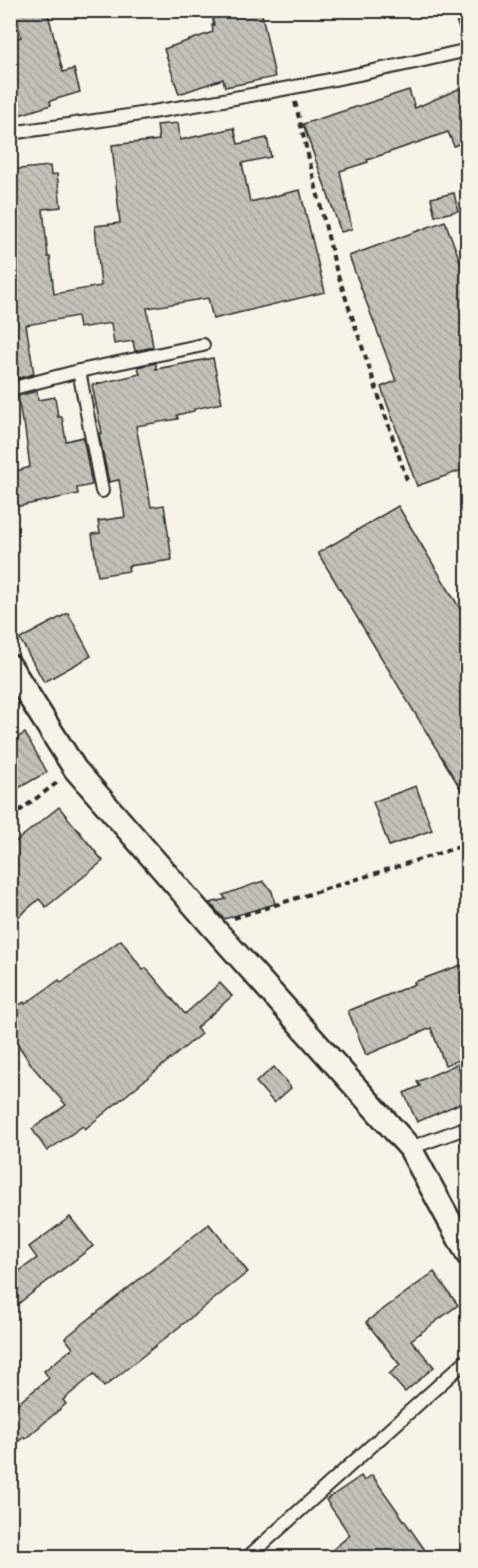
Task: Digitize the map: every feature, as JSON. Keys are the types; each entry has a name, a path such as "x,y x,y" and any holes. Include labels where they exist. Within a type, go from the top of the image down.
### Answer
{"street":[{"path":"10,666 75,769 410,1148 468,1255"}],"lane":[{"path":"460,10 468,32"},
{"path":"10,133 86,123 292,87 468,50"},
{"path":"10,389 79,371 203,345"},
{"path":"79,371 102,491"},
{"path":"410,1148 468,1127"},
{"path":"246,1557 468,1359"}],"path":[{"path":"292,87 336,269 408,483"},
{"path":"10,818 75,769"},
{"path":"211,925 468,844"}],"building":[{"path":"14,10 47,10 63,72 74,69 80,92 50,101 51,105 10,118 10,40 21,37"},
{"path":"211,10 261,10 275,77 225,87 223,79 179,94 164,49 213,32"},
{"path":"468,85 468,140 454,146 448,132 340,171 352,229 341,232 303,124 409,90 415,108"},
{"path":"178,123 180,140 234,128 238,144 267,138 271,157 242,163 250,202 300,190 325,292 213,319 208,298 147,308 153,347 135,351 133,341 114,344 111,323 79,328 77,316 26,325 34,374 15,379 14,371 10,372 10,293 19,293 10,218 10,170 50,166 51,175 57,174 61,207 43,209 54,294 101,286 95,226 120,223 112,145 159,140 157,125"},
{"path":"454,193 458,211 435,216 431,198"},
{"path":"445,221 468,282 468,468 417,486 381,387 396,381 349,256"},
{"path":"213,358 222,403 177,415 178,419 136,426 151,507 164,505 172,560 128,566 129,571 98,576 92,534 100,533 98,521 125,517 119,480 109,482 92,385 140,374 138,367 156,363 156,369"},
{"path":"37,391 38,400 55,397 58,417 62,417 66,441 83,437 92,485 77,488 78,494 10,508 10,473 30,467 18,396"},
{"path":"398,506 468,622 468,801 318,553"},
{"path":"68,613 91,656 44,682 20,639"},
{"path":"25,733 47,772 10,793 10,742"},
{"path":"416,786 432,830 389,846 373,802"},
{"path":"59,807 103,861 46,907 39,899 10,924 10,846"},
{"path":"263,881 272,891 275,904 224,919 210,903 226,899 223,895"},
{"path":"121,940 143,970 146,968 185,1014 220,983 232,996 196,1028 201,1034 85,1129 83,1126 47,1151 32,1129 66,1105 33,1067 10,1033 10,1011 24,1002 25,1004 59,980 61,983"},
{"path":"461,965 468,984 468,1057 445,1065 431,1028 366,1055 348,1011 415,984 414,982"},
{"path":"457,1064 468,1088 468,1100 417,1122 404,1093 420,1086 417,1082"},
{"path":"274,1067 291,1088 274,1103 256,1082"},
{"path":"70,1217 93,1246 10,1310 10,1278 37,1258 29,1247"},
{"path":"209,1224 248,1272 104,1387 94,1374 63,1400 66,1404 25,1439 24,1437 10,1448 10,1410 49,1378 44,1371 73,1348 65,1338"},
{"path":"434,1272 458,1305 411,1340 434,1367 405,1392 389,1374 400,1365 366,1322"},
{"path":"372,1475 430,1557 324,1557 350,1535 326,1500 361,1476 364,1481"}]}
